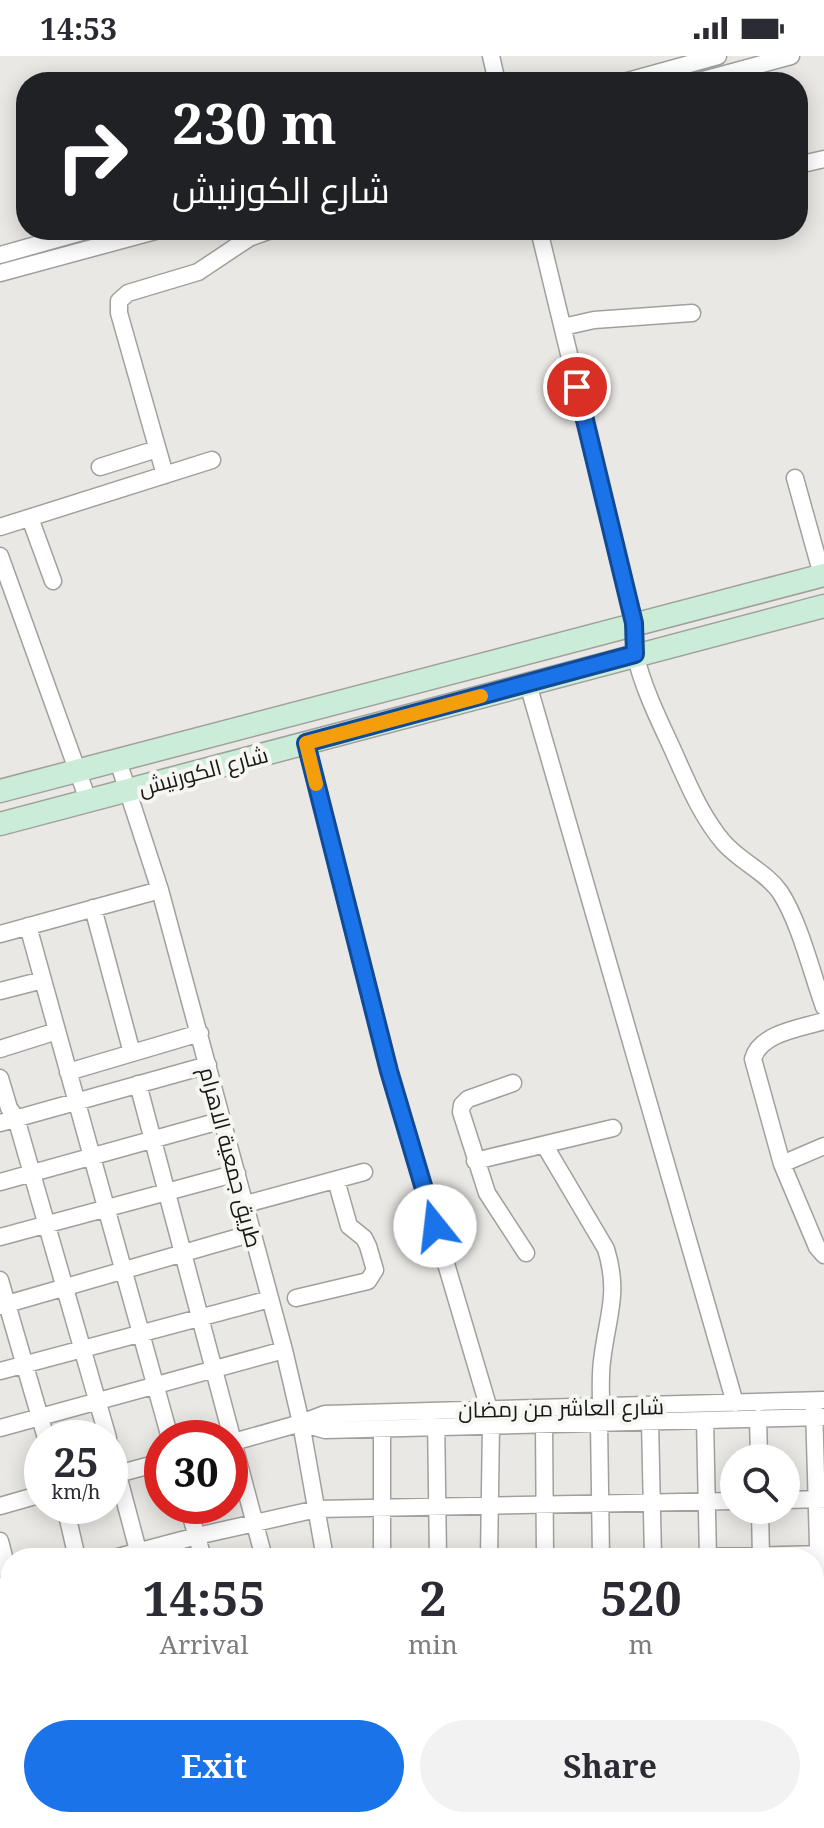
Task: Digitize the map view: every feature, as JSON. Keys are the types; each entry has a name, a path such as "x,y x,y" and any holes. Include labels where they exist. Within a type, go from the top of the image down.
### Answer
{"main road":[{"name":"شارع الكورنيش","path":"0,791 823,575"},
{"name":"شارع الكورنيش","path":"0,824 824,606"},
{"path":"669,615 676,644"},
{"path":"634,623 635,654"}],"street":[{"path":"660,72 718,56"},
{"path":"733,72 791,56"},
{"path":"0,255 53,240"},
{"path":"0,273 122,240"},
{"path":"165,475 119,313 119,301 128,293 198,272 246,240"},
{"path":"541,240 634,623"},
{"path":"563,327 594,320 692,313"},
{"path":"100,467 157,449"},
{"path":"0,527 212,460"},
{"path":"795,478 823,575"},
{"path":"30,518 53,581"},
{"path":"0,556 88,800"},
{"path":"635,654 648,695 701,808 724,842 778,889 788,906 824,1007"},
{"path":"528,684 735,1403"},
{"path":"306,743 389,1071 490,1416 489,1548"},
{"name":"طريق جمعية الاهرام","path":"118,761 160,890 246,1204 301,1423 323,1548"},
{"path":"0,934 160,890"},
{"path":"93,908 132,1053"},
{"path":"28,926 165,1420"},
{"path":"0,991 43,980"},
{"path":"824,1021 764,1041 755,1049 753,1067 782,1164 817,1247 824,1255"},
{"path":"0,1049 57,1031"},
{"path":"68,1072 200,1033"},
{"path":"8,1120 208,1065"},
{"path":"0,1078 9,1108 8,1120 32,1173 103,1420"},
{"path":"513,1083 468,1099 462,1105 462,1121 487,1193 526,1253"},
{"path":"138,1084 226,1420"},
{"path":"0,1182 223,1120"},
{"path":"475,1161 613,1128"},
{"path":"545,1146 606,1249 614,1282 602,1362 601,1548"},
{"path":"782,1164 824,1146"},
{"path":"246,1204 364,1172"},
{"path":"0,1237 237,1173"},
{"path":"296,1298 368,1281 375,1270 366,1242 349,1226 336,1180"},
{"path":"3,1305 253,1233"},
{"path":"0,1280 3,1305 41,1420"},
{"path":"0,1371 270,1299"},
{"path":"0,1428 284,1350"},
{"name":"شارع العاشر من رمضان","path":"248,1437 325,1414 436,1418 600,1414 735,1403 819,1409"},
{"path":"819,1409 821,1548"},
{"name":"شارع العاشر من رمضان","path":"490,1416 544,1423 600,1414 650,1421 705,1420 758,1418 819,1409"},
{"path":"436,1418 438,1548"},
{"name":"شارع العاشر من رمضان","path":"301,1423 316,1429 382,1427 436,1418"},
{"path":"758,1418 759,1444"},
{"path":"705,1420 708,1548"},
{"path":"650,1421 653,1548"},
{"path":"544,1423 545,1548"},
{"path":"382,1427 382,1548"},
{"path":"0,1506 24,1499"},
{"path":"800,1500 820,1499"},
{"path":"160,1548 197,1536 317,1509 720,1501"},
{"path":"248,1502 261,1548"},
{"path":"128,1520 137,1548"},
{"path":"69,1524 75,1548"},
{"path":"193,1524 200,1548"},
{"path":"760,1524 761,1548"}],"slow traffic":[{"path":"316,784 306,743 481,696"}],"route":[{"path":"435,1226 389,1071 306,743 635,654 634,623 577,387"}]}
